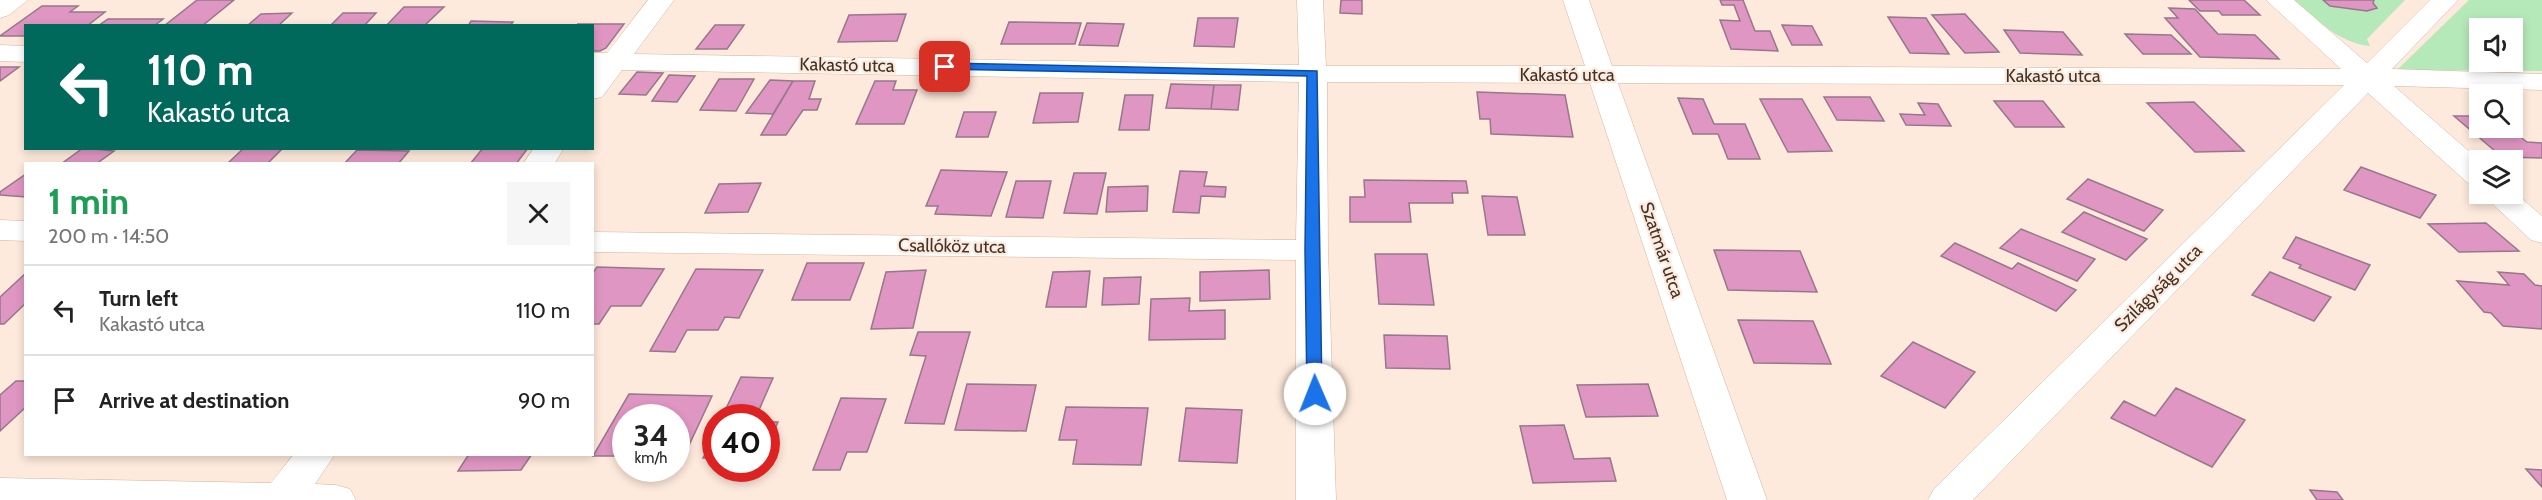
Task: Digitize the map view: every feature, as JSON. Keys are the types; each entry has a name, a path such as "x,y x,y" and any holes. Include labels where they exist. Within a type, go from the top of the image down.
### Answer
{"street":[{"path":"0,10 15,0"},
{"path":"594,87 604,61 661,0"},
{"path":"1310,0 1313,73 1312,250 1316,500"},
{"name":"Szatmár utca","path":"1576,0 1747,500"},
{"path":"2279,0 2469,167"},
{"name":"Szilágyság utca","path":"1948,500 2445,0"},
{"path":"0,53 24,54"},
{"name":"Kakastó utca","path":"604,61 1313,73 2367,77 2542,82"},
{"path":"2509,204 2542,233"},
{"path":"0,231 24,231"},
{"name":"Csallóköz utca","path":"594,242 1312,250"},
{"path":"282,500 315,456"},
{"path":"0,493 336,500"}],"green space":[{"path":"2294,0 2405,0 2367,39 2370,46 2358,44 2338,35"},
{"path":"2469,0 2542,0 2542,71 2523,71 2523,18 2469,18 2469,70 2397,70"}],"building":[{"path":"197,0 234,0 204,24 167,24"},
{"path":"1341,0 1362,0 1362,14 1340,13"},
{"path":"1720,0 1743,0 1755,31 1770,31 1778,51 1731,49 1720,20 1740,21 1734,5 1722,5"},
{"path":"2189,0 2244,0 2260,15 2222,15 2219,11 2200,11"},
{"path":"2323,0 2374,0 2373,3 2377,8 2367,11 2330,6"},
{"path":"42,6 78,6 70,12 105,12 90,24 24,24 24,36 0,36"},
{"path":"404,7 444,7 426,24 388,24"},
{"path":"2169,8 2195,9 2218,34 2255,35 2279,59 2200,57 2165,18 2178,18"},
{"path":"292,13 280,24 249,24 261,14"},
{"path":"343,13 376,13 366,24 332,24"},
{"path":"906,14 897,41 838,42 849,15"},
{"path":"1965,14 1999,52 1965,53 1932,15"},
{"path":"1888,17 1926,18 1949,54 1910,53"},
{"path":"1198,18 1238,18 1234,47 1194,46"},
{"path":"108,19 163,19 157,24 101,24"},
{"path":"471,21 513,22 512,24 469,24"},
{"path":"1009,22 1081,23 1075,44 1001,44"},
{"path":"1087,23 1124,24 1118,46 1079,45"},
{"path":"594,24 624,24 606,48 594,51"},
{"path":"715,25 744,25 727,49 696,49"},
{"path":"1782,25 1812,26 1822,45 1792,45"},
{"path":"2004,30 2063,32 2082,55 2020,53"},
{"path":"2125,34 2171,35 2191,54 2143,54"},
{"path":"0,67 19,67 0,81"},
{"path":"637,72 663,73 646,95 619,94"},
{"path":"669,75 695,76 677,102 652,101"},
{"path":"719,79 754,79 736,111 700,110"},
{"path":"770,80 793,81 773,114 746,113"},
{"path":"793,81 815,81 809,99 821,99 817,110 803,110 786,135 761,135"},
{"path":"875,81 896,81 893,90 917,90 904,124 856,124"},
{"path":"1171,84 1214,85 1211,109 1166,108"},
{"path":"1214,85 1241,85 1238,110 1211,109"},
{"path":"1477,92 1565,95 1573,137 1491,134 1490,119 1480,119"},
{"path":"1040,93 1083,93 1078,122 1033,123"},
{"path":"1125,95 1153,95 1149,130 1119,130"},
{"path":"1824,97 1870,97 1884,121 1837,120"},
{"path":"1678,98 1703,99 1714,124 1745,124 1760,159 1728,159 1718,134 1693,134"},
{"path":"1760,99 1802,99 1832,151 1788,152"},
{"path":"1994,101 2043,101 2064,127 2015,127"},
{"path":"2194,102 2244,151 2195,152 2147,103"},
{"path":"1918,103 1938,104 1951,126 1906,125 1900,114 1925,115"},
{"path":"964,112 996,112 988,137 956,137"},
{"path":"2454,116 2469,116 2469,129"},
{"path":"2480,138 2522,138 2527,142 2542,143 2542,158 2523,158 2523,150 2494,150"},
{"path":"80,150 114,151 99,162 64,162"},
{"path":"242,150 281,150 269,162 229,162"},
{"path":"357,150 409,151 400,162 346,162"},
{"path":"481,150 526,150 518,162 472,162"},
{"path":"2361,167 2436,195 2420,218 2344,190"},
{"path":"941,170 1007,172 991,216 935,214 938,206 926,206"},
{"path":"1180,171 1207,172 1204,186 1226,187 1225,197 1201,196 1199,213 1173,212"},
{"path":"1074,173 1106,173 1097,214 1064,213"},
{"path":"24,175 24,197 0,195 0,192"},
{"path":"2088,179 2163,210 2144,231 2067,199"},
{"path":"1364,180 1466,181 1468,193 1452,193 1453,203 1409,203 1411,222 1350,222 1350,197 1365,197"},
{"path":"1016,181 1051,181 1043,218 1006,217"},
{"path":"761,183 748,212 705,213 719,184"},
{"path":"1148,186 1147,211 1106,212 1108,187"},
{"path":"1482,196 1517,197 1525,235 1488,235"},
{"path":"2084,212 2147,239 2126,260 2062,232"},
{"path":"2486,223 2519,251 2459,252 2428,224"},
{"path":"2021,229 2095,259 2077,281 2000,248"},
{"path":"2296,237 2370,265 2355,290 2299,268 2301,265 2283,258"},
{"path":"1955,243 2012,269 2018,263 2076,290 2056,311 1941,256"},
{"path":"1714,250 1800,251 1817,292 1728,290"},
{"path":"1375,254 1427,254 1434,305 1379,304"},
{"path":"807,263 864,263 850,300 792,300"},
{"path":"597,267 664,269 641,306 611,306 599,324 594,324 594,271"},
{"path":"696,269 763,270 739,318 725,317 718,330 687,330 675,352 650,351"},
{"path":"926,270 913,328 871,329 886,272"},
{"path":"1269,270 1270,299 1200,301 1200,272"},
{"path":"1090,271 1086,307 1046,307 1053,272"},
{"path":"2270,272 2331,297 2314,321 2252,295"},
{"path":"2498,272 2524,274 2535,285 2542,286 2542,329 2503,326 2491,313 2484,312 2457,281 2509,285"},
{"path":"24,275 24,305 4,324 0,324 0,297"},
{"path":"1141,277 1139,304 1102,305 1104,278"},
{"path":"1190,298 1189,311 1225,310 1225,339 1149,340 1151,299"},
{"path":"1738,320 1813,321 1831,364 1754,363"},
{"path":"918,332 970,332 944,424 905,423 926,356 910,355"},
{"path":"1384,335 1447,336 1450,369 1386,368"},
{"path":"1913,342 1975,372 1945,408 1881,376"},
{"path":"741,377 773,378 762,404 728,404"},
{"path":"16,381 24,381 24,409 0,431 0,395"},
{"path":"967,384 1036,385 1026,431 955,430"},
{"path":"1648,384 1658,416 1586,417 1577,385"},
{"path":"2176,388 2245,420 2212,467 2111,418 2124,401 2155,416"},
{"path":"629,394 712,396 708,404 702,404 702,417 690,443 690,404 623,404"},
{"path":"841,398 886,399 867,452 847,452 840,470 813,470"},
{"path":"1066,407 1148,408 1141,465 1073,464 1077,440 1059,440"},
{"path":"1186,408 1242,410 1237,463 1179,461"},
{"path":"612,423 612,456 594,454"},
{"path":"1564,425 1574,459 1610,458 1616,481 1533,483 1520,426"},
{"path":"468,456 531,456 521,470 458,471"},
{"path":"2526,469 2542,470 2542,487"},
{"path":"2310,490 2337,492 2343,500 2317,500"}],"route":[{"path":"945,67 1313,73 1312,250 1315,394"}]}
